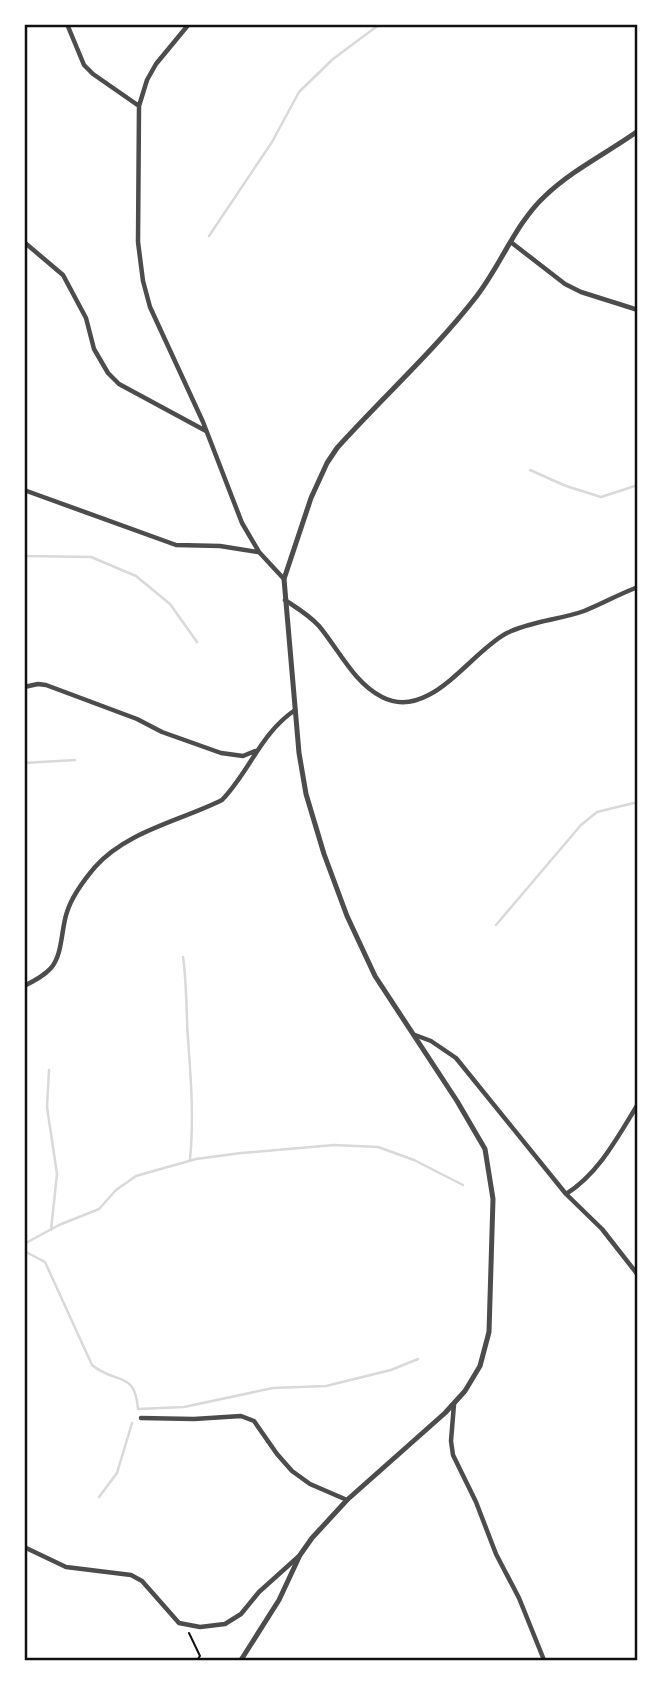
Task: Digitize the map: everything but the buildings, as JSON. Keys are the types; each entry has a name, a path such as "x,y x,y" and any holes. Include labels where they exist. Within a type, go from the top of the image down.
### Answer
{"street":[{"path":"67,24 84,65 139,106"},
{"path":"189,24 156,64 147,80 139,106 138,242 143,281 150,307 207,432 242,523 258,552 284,579"},
{"path":"241,1661 279,1600 300,1555 312,1538 346,1500 454,1403 480,1366 489,1332 493,1199 485,1149 375,976 347,916 324,854 306,794 295,710 284,579 311,499 337,447 437,343 475,298 526,217 544,197 565,179 638,131"},
{"path":"24,242 63,275 86,318 94,349 108,373 132,394 207,432"},
{"path":"512,243 565,284 581,292 638,310"},
{"path":"24,490 176,545 220,546 258,552"},
{"path":"285,599 317,624 368,688 384,699 401,702 419,699 450,682 496,639 510,632 586,610 638,587"},
{"path":"24,687 46,685 137,719 162,732 232,756 243,756 256,751"},
{"path":"24,986 52,967 57,957 67,910 81,884 96,866 111,851 141,834 222,800 232,790 256,751 280,721 295,710"},
{"path":"412,1033 431,1041 456,1058 566,1194 602,1228 638,1275"},
{"path":"566,1194 592,1174 638,1104"},
{"path":"454,1403 451,1441 453,1455 496,1554 519,1598 544,1661"},
{"path":"142,1418 194,1419 233,1415 254,1421 276,1454 292,1471 310,1484 346,1500"},
{"path":"24,1547 66,1567 131,1575 142,1581 183,1626 200,1627 225,1624 241,1614 260,1592 300,1555"}],"path":[{"path":"183,1626 194,1638 200,1656 197,1661"}],"waterway":[{"path":"209,236 272,142 299,92 333,59 380,24"},
{"path":"530,470 566,486 601,497 638,485"},
{"path":"24,556 91,557 136,576 170,604 197,642"},
{"path":"24,763 75,760"},
{"path":"496,925 581,825 597,812 638,802"},
{"path":"183,957 192,1099 190,1159"},
{"path":"49,1070 47,1107 57,1174 51,1230"},
{"path":"24,1244 59,1225 99,1209 116,1190 136,1176 196,1159 334,1145 378,1147 414,1160 463,1185"},
{"path":"24,1251 45,1262 92,1365 128,1383 133,1388 138,1409 184,1407 273,1388 326,1386 391,1370 418,1359"},
{"path":"99,1497 117,1473 132,1423"}]}
